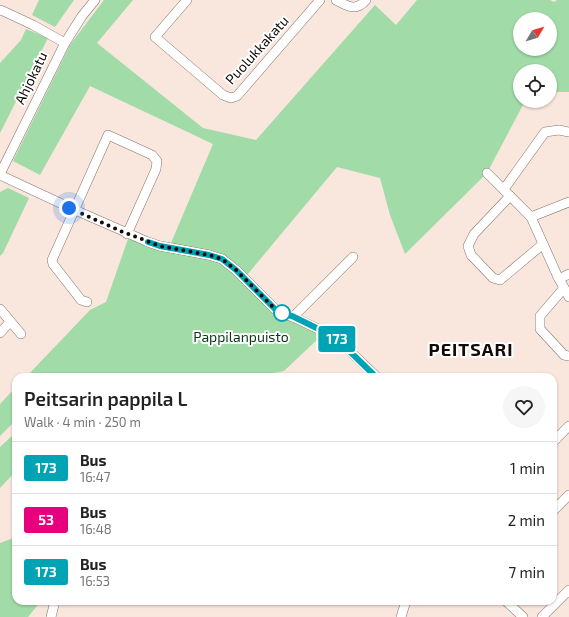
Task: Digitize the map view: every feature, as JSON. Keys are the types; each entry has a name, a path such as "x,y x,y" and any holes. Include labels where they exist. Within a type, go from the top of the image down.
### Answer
{"street":[{"name":"Ahjokatu","path":"0,174 64,42 95,0"},
{"name":"Puolukkakatu","path":"187,0 155,37 223,95 231,98 237,96 320,0"},
{"path":"336,0 350,7 358,6 364,2"},
{"path":"0,10 33,25 64,42"},
{"path":"543,244 500,280 493,278 471,255 468,246 474,234 507,193 545,132 559,130 569,132"},
{"path":"87,302 81,300 53,264 52,260 108,135 152,155 157,161 156,169 127,234"},
{"path":"487,173 531,217 559,279 569,297"},
{"path":"0,174 127,234 160,246 209,255 222,259 236,270 275,309 335,337 372,373"},
{"path":"531,217 569,202"},
{"path":"292,316 353,256"},
{"path":"559,279 569,274"},
{"path":"564,288 540,316 540,329 564,355 569,356"},
{"path":"0,309 21,334"},
{"path":"0,333 10,322"},
{"path":"557,438 569,426"},
{"path":"557,507 569,495"},
{"path":"557,602 569,590"},
{"path":"51,617 54,605"},
{"path":"401,617 405,605"},
{"path":"510,605 523,617"},
{"path":"542,617 554,605"}],"green space":[{"path":"39,0 74,0 55,27 32,15"},
{"name":"Pappilanpuisto","path":"104,0 133,0 97,43 203,128 256,140 375,5 396,25 417,0 550,0 554,2 557,0 569,0 569,92 557,92 557,64 513,64 513,108 521,108 487,173 405,254 390,215 380,178 337,167 242,281 277,315 321,336 284,371 274,373 30,373 90,310 106,302 128,239 171,243 213,144 90,86 40,175 13,161 70,45"},
{"path":"26,29 48,38 0,133 0,63 21,40"},
{"path":"8,188 29,198 3,253 0,256 0,192"},
{"path":"12,391 12,424 0,436 0,404"},
{"path":"12,436 12,475 0,488 0,447"},
{"path":"12,538 12,605 38,605 28,617 0,617 0,543"}],"bus line":[{"name":"173","path":"148,242 160,246 209,255 222,259 236,270 275,309 335,337 372,373"}],"district":[{"name":"PEITSARI","path":"471,350"}],"route":[{"path":"69,208 148,242 160,246 209,255 222,259 236,270 275,309 284,314 282,313"}]}
